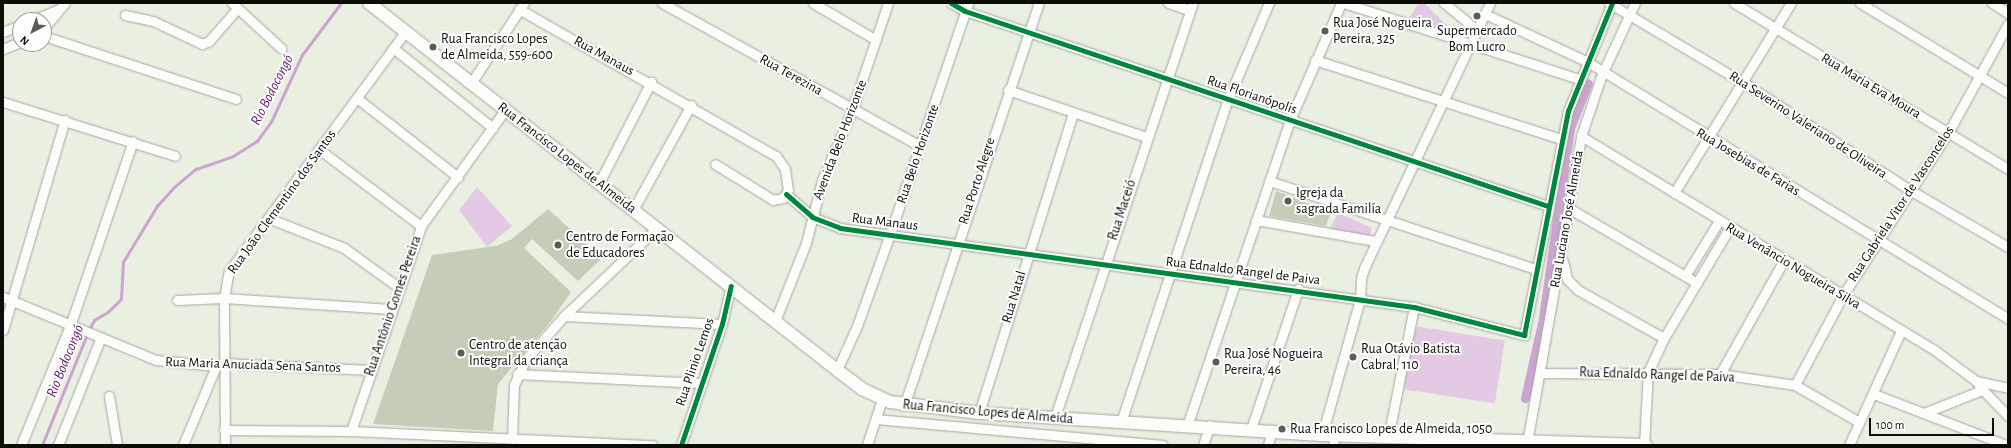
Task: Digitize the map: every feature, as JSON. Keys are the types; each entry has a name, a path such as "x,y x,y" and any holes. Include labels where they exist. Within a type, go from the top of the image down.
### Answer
{"main road":[{"name":"Rua Francisco Lopes de Almeida","path":"370,3 837,370 882,399 904,406 979,413 1272,430 1322,434 1334,440 1388,438 1467,443 1645,445"}],"street":[{"name":"Rua Terezina","path":"662,3 852,110 920,146"},
{"path":"813,3 876,40"},
{"name":"Avenida Belo Horizonte","path":"775,321 806,243 822,180 852,110 888,3"},
{"name":"Rua Florianópolis","path":"951,3 967,7 1029,32 1166,79 1548,206"},
{"name":"Rua Porto Alegre","path":"904,406 956,244 1039,3"},
{"path":"1168,3 1192,7"},
{"path":"1121,422 1169,273 1228,99 1269,3"},
{"path":"1187,426 1290,120 1341,3"},
{"path":"1344,3 1579,79"},
{"path":"1444,3 1477,30"},
{"path":"1322,434 1360,298 1361,278 1375,241 1490,3"},
{"name":"Rua Luciano José Almeida","path":"1524,335 1535,269 1561,139 1579,79 1611,3"},
{"name":"Rua Severino Valeriano de Oliveira","path":"1611,3 1744,82 1910,190 2008,246"},
{"name":"Rua Luciano José Almeida","path":"1527,443 1562,255 1581,136 1602,74 1631,15 1635,3"},
{"name":"Rua Maria Eva Moura","path":"1734,3 2008,169"},
{"path":"1674,193 1744,82 1791,3"},
{"path":"1860,3 2008,93"},
{"path":"1992,3 2008,13"},
{"path":"50,12 62,6"},
{"path":"52,18 62,6"},
{"path":"125,15 160,24 198,43 209,41 235,6 281,48"},
{"path":"471,83 522,6"},
{"name":"Rua Manaus","path":"522,6 776,156 788,177 786,194"},
{"name":"Rua Belo Horizonte","path":"837,370 857,326 890,234 967,7"},
{"name":"Rua Maceió","path":"1055,417 1146,137 1192,7"},
{"name":"Rua Josebias de Farias","path":"1485,14 1586,62 1602,74 2008,319"},
{"name":"Rua Gabriela Vitor de Vasconcelos","path":"1795,385 1843,296 1876,240 1948,133 2008,24"},
{"name":"Rua João Clementino dos Santos","path":"225,445 220,365 224,298 229,271 358,99 406,31"},
{"path":"52,39 236,99"},
{"path":"393,48 494,128"},
{"path":"1315,60 1561,139"},
{"path":"599,183 651,82"},
{"path":"1008,90 1146,137"},
{"path":"358,99 458,177"},
{"path":"4,105 65,120 175,156"},
{"path":"634,210 691,105"},
{"name":"Rua Antônio Gomes Pereira","path":"351,431 398,287 421,226 494,128 505,110"},
{"name":"Rua Natal","path":"979,413 1027,252 1073,113"},
{"path":"3,330 65,120"},
{"name":"Rua Venâncio Nogueira Silva","path":"1581,136 1900,331 1976,381 2008,388"},
{"path":"21,445 75,325 133,141"},
{"path":"320,150 421,226"},
{"path":"715,164 773,200 786,194 812,217"},
{"path":"1269,181 1535,269"},
{"path":"1570,209 1697,283"},
{"name":"Rua Manaus","path":"812,217 840,228 956,244"},
{"path":"268,218 344,248 398,287"},
{"path":"1256,220 1375,241"},
{"path":"1685,276 1719,221"},
{"path":"1645,445 1648,372 1664,338 1730,227"},
{"path":"512,438 517,374 564,316 656,228"},
{"name":"Rua Ednaldo Rangel de Paiva","path":"956,244 1027,252 1104,265 1360,298 1414,307 1524,335"},
{"path":"1562,255 1568,279 1578,290 1664,338"},
{"path":"1720,374 1784,260"},
{"name":"Rua Plinio Lemos","path":"680,445 722,324 731,286"},
{"path":"1251,429 1298,290"},
{"name":"Rua Maria Anuciada Sena Santos","path":"3,297 75,325 129,352 156,360 220,365 372,370"},
{"path":"177,300 224,298 391,309"},
{"path":"1388,438 1414,307"},
{"path":"564,316 722,324"},
{"path":"1849,445 1858,422 1874,394 1900,331"},
{"path":"58,445 99,336"},
{"path":"183,445 220,365"},
{"name":"Rua Ednaldo Rangel de Paiva","path":"1541,373 1648,372 1720,374 1795,385 1858,422"},
{"path":"517,374 701,383"},
{"path":"1976,381 1982,390 2008,416"},
{"path":"1924,413 1982,390"},
{"path":"1874,394 2006,445"},
{"path":"109,396 117,445"},
{"path":"867,445 882,399"},
{"path":"876,418 1163,445"},
{"path":"1203,445 1210,426"},
{"path":"224,430 351,431 477,441 512,438 653,445"},
{"path":"1268,445 1272,430"}],"shaded area":[{"path":"1419,3 1424,3 1464,42 1406,22"},
{"path":"477,187 512,226 487,247 459,210"},
{"path":"1338,213 1372,228 1369,238 1329,230"},
{"path":"1414,326 1505,340 1495,404 1404,389"}],"building":[{"name":"Igreja da sagrada Familía","path":"1276,191 1331,212 1326,226 1269,216"},
{"name":"Centro de atenção Integral da criança","path":"548,209 602,258 578,281 532,239 524,248 571,292 551,321 498,384 493,431 373,424 432,255 496,246 512,239"}],"waterway":[{"name":"Rio Bodocongó","path":"89,330 94,320 108,312 121,299 123,262 157,206 173,188 196,169 233,156 257,141 271,122 302,55 341,3"},
{"path":"1525,398 1543,318 1570,128 1588,83"},
{"name":"Rio Bodocongó","path":"42,445 87,334"}],"cycle path":[{"path":"951,3 965,11 1548,206"},
{"path":"786,194 812,217 840,228 1414,307 1524,335 1568,111 1612,3"},
{"path":"681,445 722,324 731,286"}],"place":[{"name":"Supermercado Bom Lucro","path":"1477,16"},
{"name":"Rua José Nogueira Pereira, 325","path":"1325,31"},
{"name":"Rua Francisco Lopes de Almeida, 559-600","path":"433,47"},
{"name":"Igreja da sagrada Familía","path":"1288,201"},
{"name":"Centro de Formação de Educadores","path":"558,245"},
{"name":"Centro de atenção Integral da criança","path":"461,353"},
{"name":"Rua Otávio Batista Cabral, 110","path":"1353,357"},
{"name":"Rua José Nogueira Pereira, 46","path":"1216,362"},
{"name":"Rua Francisco Lopes de Almeida, 1050","path":"1282,429"}]}
